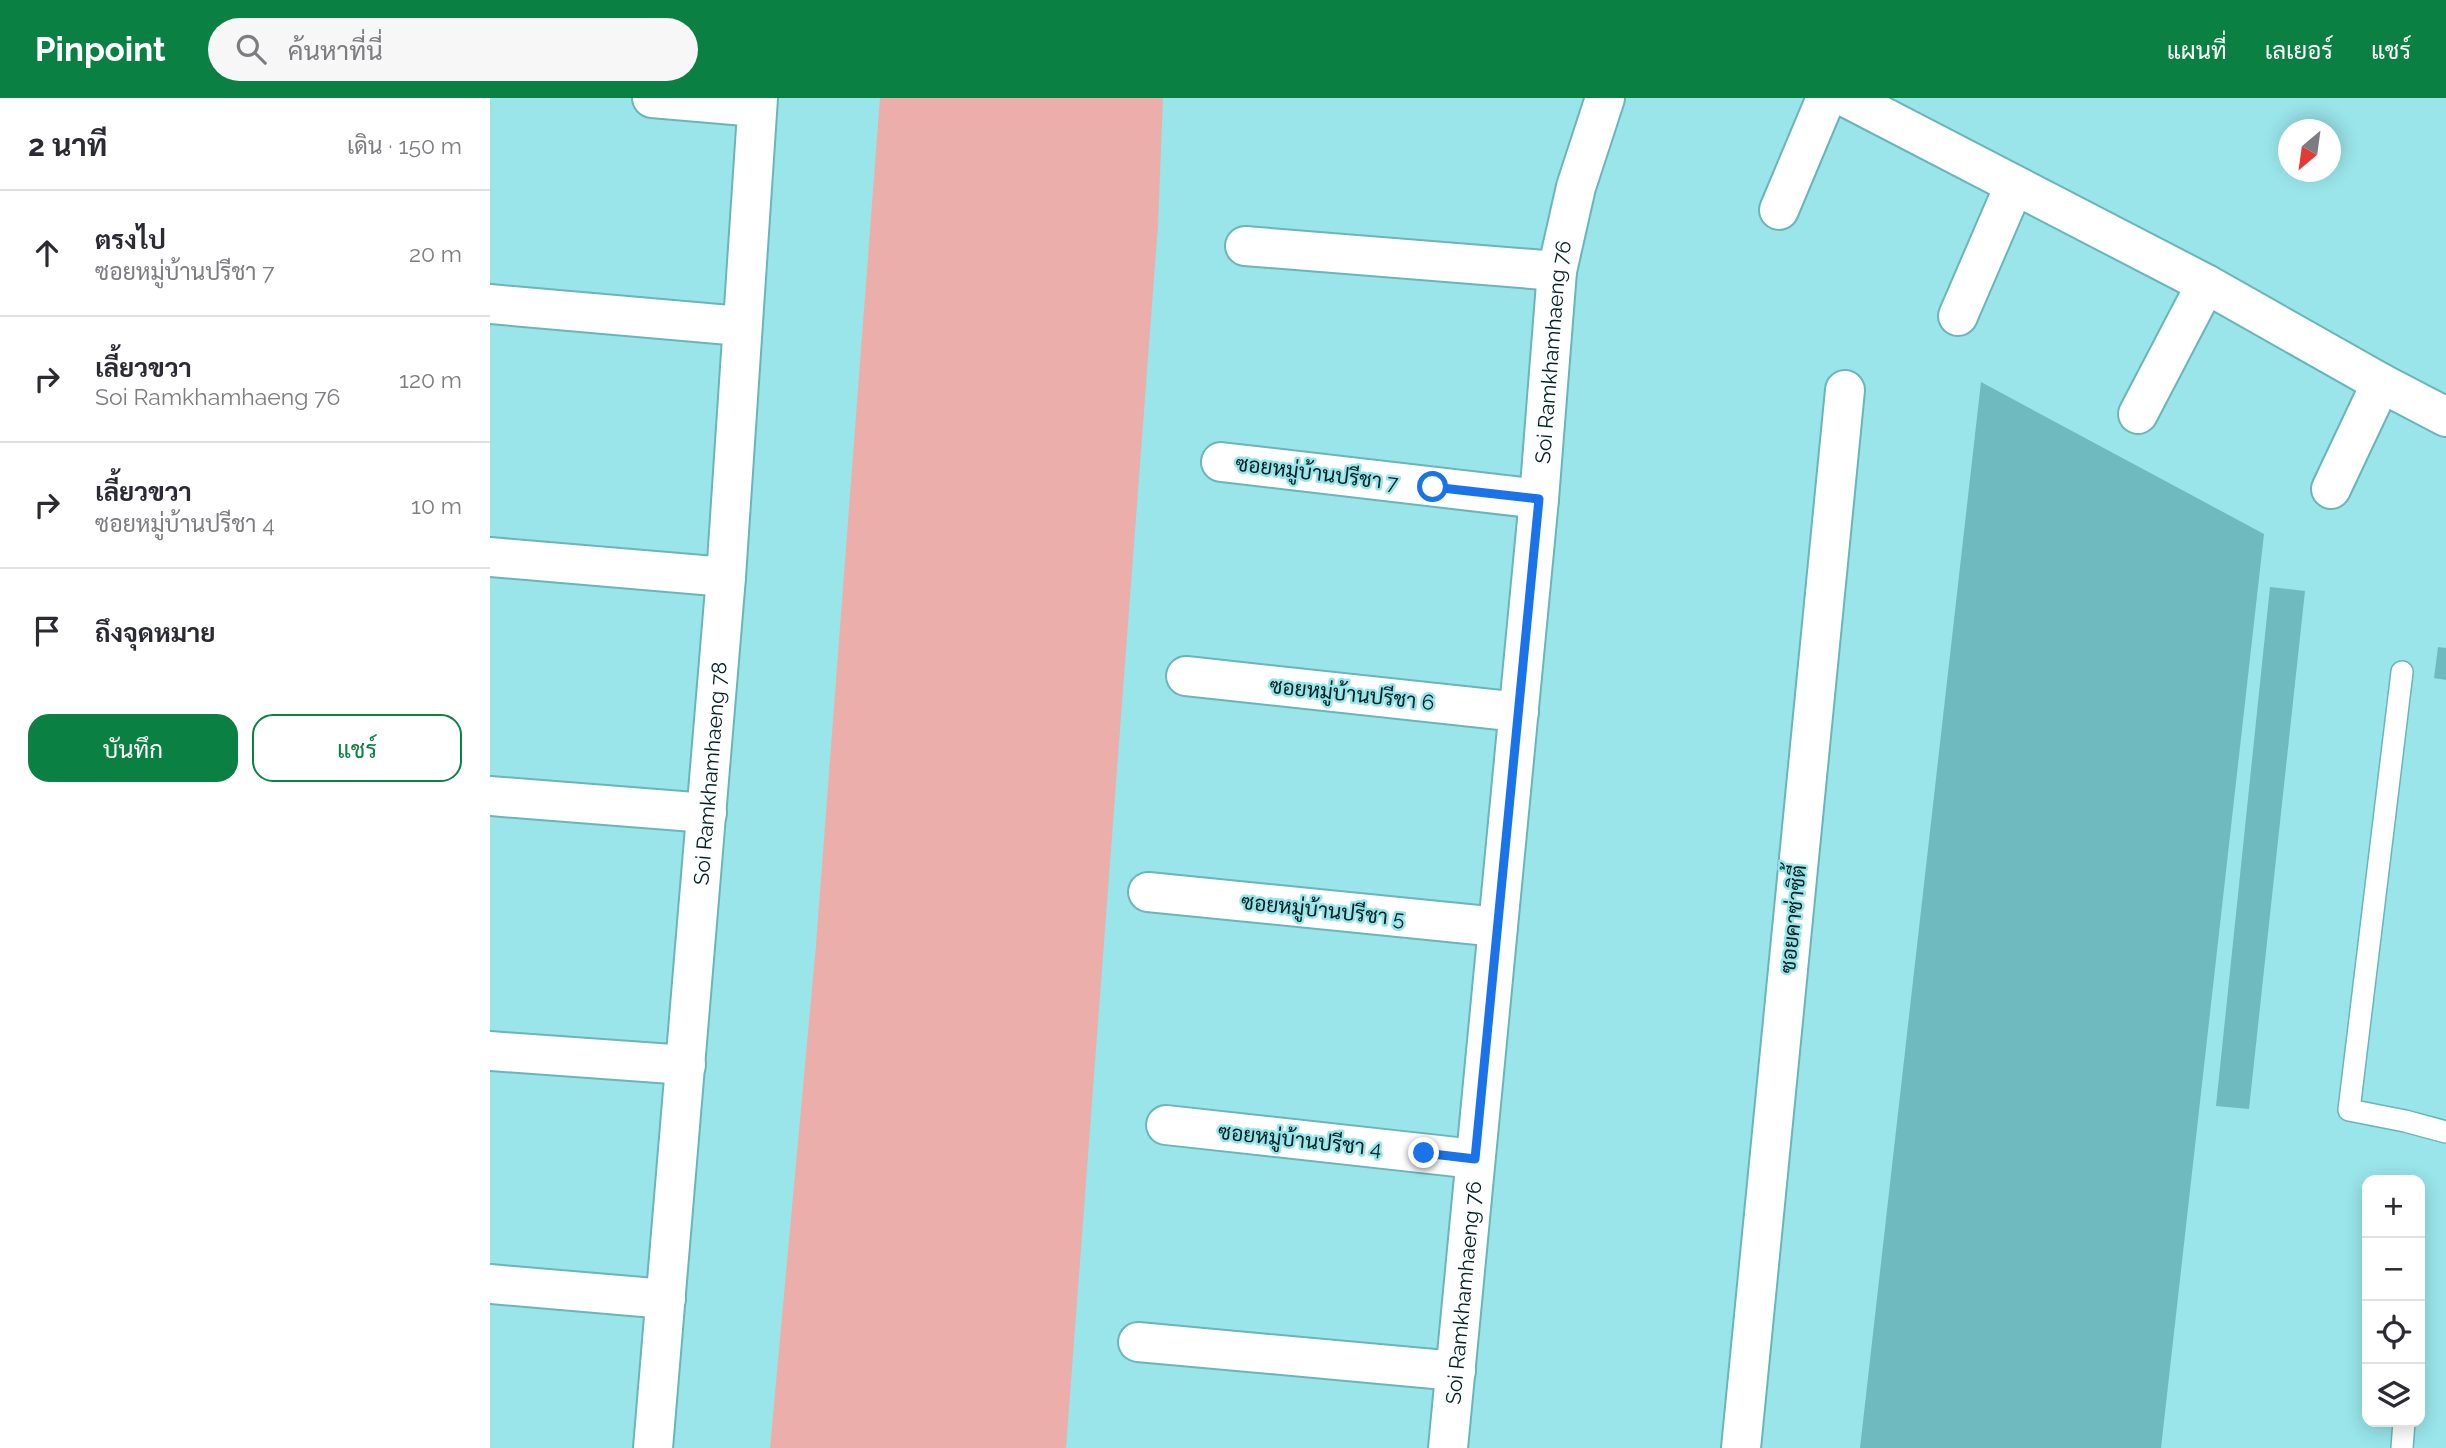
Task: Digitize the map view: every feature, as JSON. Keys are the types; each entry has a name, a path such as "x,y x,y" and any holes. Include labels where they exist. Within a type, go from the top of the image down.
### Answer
{"street":[{"path":"652,98 757,103"},
{"name":"Soi Ramkhamhaeng 76","path":"1448,1448 1539,499 1557,271 1576,187 1605,98"},
{"path":"1779,210 1826,98"},
{"path":"1847,98 2206,284 2446,417"},
{"name":"Soi Ramkhamhaeng 78","path":"653,1448 726,577 757,103"},
{"path":"1958,316 2014,186"},
{"path":"1245,246 1557,271"},
{"path":"2138,414 2206,284"},
{"path":"490,304 741,326"},
{"path":"2331,489 2381,383"},
{"name":"ซอยคาซ่าซิตี้","path":"1741,1448 1845,390"},
{"name":"ซอยหมู่บ้านปรีชา 7","path":"1221,462 1539,499"},
{"path":"490,557 726,577"},
{"name":"ซอยหมู่บ้านปรีชา 6","path":"1186,676 1519,712"},
{"path":"490,796 707,813"},
{"name":"ซอยหมู่บ้านปรีชา 5","path":"1148,892 1498,927"},
{"path":"490,1051 686,1065"},
{"name":"ซอยหมู่บ้านปรีชา 4","path":"1166,1125 1475,1159"},
{"path":"490,1284 666,1299"},
{"path":"1138,1342 1456,1371"}],"lane":[{"path":"2402,671 2349,1110 2446,1132"},
{"path":"2402,1448 2404,1427"}],"shaded area":[{"path":"880,98 1163,98 1158,225 1066,1448 770,1448 816,945"}],"building":[{"path":"1981,382 2264,534 2161,1448 1860,1448"},
{"path":"2270,587 2305,591 2249,1109 2216,1106"},
{"path":"2438,647 2446,648 2446,680 2434,678"}],"route":[{"path":"1424,1153 1475,1159 1539,499 1433,487"}]}
